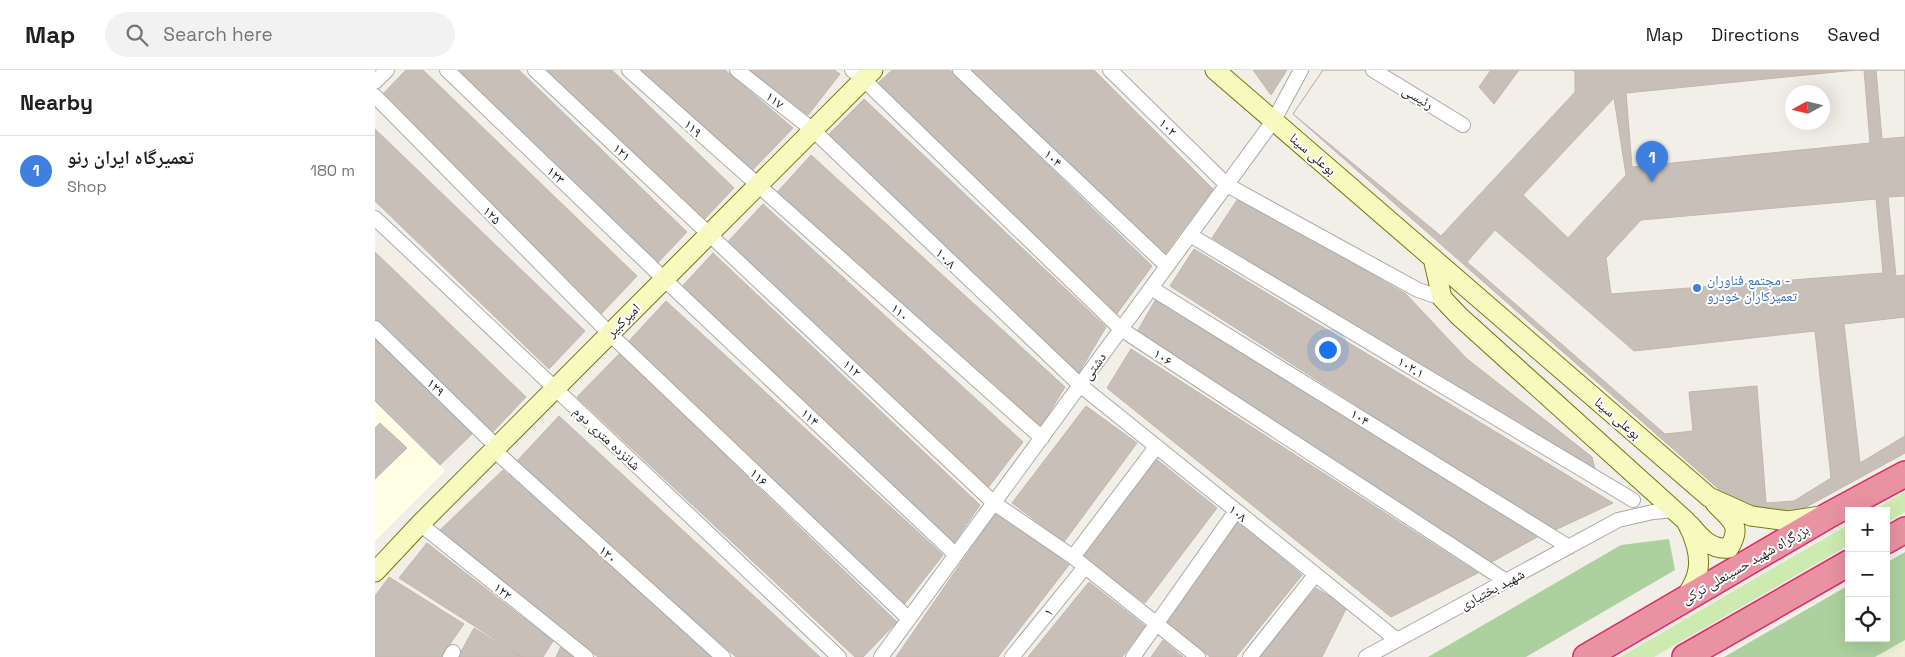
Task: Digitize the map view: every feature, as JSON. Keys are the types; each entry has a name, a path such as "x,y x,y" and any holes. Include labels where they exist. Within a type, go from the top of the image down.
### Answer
{"highway":[{"name":"بزرگراه شهید حسینعلی ترکی","path":"1586,657 1829,515 1905,474"},
{"path":"1890,539 1905,530"},
{"path":"1685,657 1845,565"}],"main road":[{"name":"بوعلی سینا","path":"1215,70 1709,497 1751,516 1770,519 1788,521 1829,515"},
{"name":"امیرکبیر","path":"375,572 420,524 813,130 863,73"},
{"path":"1433,258 1442,298 1459,316 1680,516 1704,541 1718,549 1729,548 1736,536 1734,523 1709,497"},
{"path":"1680,516 1692,532 1697,553 1698,573 1685,599"}],"street":[{"path":"375,82 387,70"},
{"name":"۱۲۳","path":"447,70 665,279"},
{"name":"۱۲۱","path":"535,70 709,234"},
{"name":"۱۱۹","path":"629,70 758,185"},
{"name":"۱۱۷","path":"737,70 813,130"},
{"name":"۱۰۴","path":"960,70 1167,266"},
{"name":"۱۰۲","path":"1110,70 1227,185 1418,290 1442,298"},
{"name":"دشتی","path":"881,657 1274,120 1301,70"},
{"name":"رئیسی","path":"1373,70 1463,125"},
{"name":"۱۰۶","path":"863,73 1121,329 1506,581"},
{"name":"۱۲۵","path":"375,96 610,334"},
{"name":"۱۰.۸","path":"813,130 1080,386"},
{"name":"۱۱۰","path":"758,185 1042,438"},
{"name":"شانزده متری دوم","path":"375,218 839,657"},
{"name":"۱۱۲","path":"709,234 994,503 1073,557 1198,657"},
{"name":"۱۰۲.۱","path":"1190,235 1633,500"},
{"name":"۱۱۴","path":"665,279 956,555"},
{"name":"۱۰۴","path":"1151,288 1569,547"},
{"name":"۱۲۹","path":"375,328 496,449"},
{"name":"۱۱۶","path":"610,334 909,619"},
{"name":"۱۰۸","path":"1080,386 1397,640"},
{"path":"1073,557 1156,447"},
{"name":"۱۲۰","path":"496,449 723,657"},
{"path":"1618,520 1633,500 1636,491 1633,473"},
{"path":"1133,657 1236,511"},
{"path":"1618,520 1653,512 1680,516"},
{"name":"شهید بختیاری","path":"1366,657 1618,520"},
{"name":"۱۲۲","path":"420,524 586,657"},
{"name":"۱","path":"1011,657 1085,567"},
{"path":"1249,657 1315,574"}],"shaded area":[{"path":"375,401 445,471 375,541"},
{"path":"1905,640 1905,657 1875,657"}],"green space":[{"path":"1905,492 1905,512 1890,521 1890,507 1879,507"},
{"path":"1845,526 1845,547 1654,657 1620,657"},
{"path":"1669,539 1675,570 1526,657 1428,657 1621,545"},
{"path":"1905,552 1905,640 1875,657 1724,657 1845,587 1845,642 1890,642 1890,561"}],"building":[{"path":"406,70 423,70 637,276 601,314 378,99"},
{"path":"444,70 519,70 687,232 651,270"},
{"path":"537,70 612,70 734,188 698,226"},
{"path":"630,70 725,70 793,128 744,179"},
{"path":"749,70 834,70 840,74 808,115"},
{"path":"892,70 950,70 1152,266 1116,315 877,84"},
{"path":"971,70 1094,70 1213,189 1165,254"},
{"path":"1253,70 1287,70 1271,95"},
{"name":"مجتمع فناوران - تعمیرکاران خودرو","path":"1323,70 1905,70 1905,453 1799,511 1772,510 1749,505 1722,492 1293,114"},
{"path":"1323,70 1491,70 1479,87 1494,104 1519,70 1572,70 1575,72 1575,92 1441,236 1293,114"},
{"path":"1864,70 1870,143 1632,167 1626,93"},
{"path":"1876,70 1905,70 1905,137 1882,139"},
{"path":"1614,98 1626,175 1568,238 1523,195"},
{"path":"864,99 1106,327 1077,376 828,135"},
{"path":"375,129 585,331 549,369 375,201"},
{"path":"811,155 1065,387 1040,428 772,198"},
{"path":"1905,196 1905,275 1896,276 1888,197"},
{"path":"1239,197 1406,294 1466,358 1592,457 1596,473 1212,238"},
{"path":"1876,199 1883,273 1611,294 1606,258 1641,220"},
{"path":"763,204 1023,442 987,489 723,247"},
{"path":"1495,230 1634,351 1815,331 1831,478 1794,501 1766,503 1757,386 1689,392 1693,431 1665,434 1467,262"},
{"path":"1194,249 1613,503 1553,531 1170,286"},
{"path":"375,252 526,397 490,435 375,324"},
{"path":"713,253 980,505 954,543 677,292"},
{"path":"1157,297 1539,536 1490,563 1137,332"},
{"path":"666,301 943,555 903,606 628,342"},
{"path":"1905,317 1905,436 1860,463 1844,324"},
{"path":"375,339 472,434 440,465 375,401"},
{"path":"1131,349 1478,573 1391,617 1107,388"},
{"path":"620,353 897,622 863,657 855,657 577,397"},
{"path":"1086,406 1137,443 1064,542 1012,503"},
{"path":"559,416 820,657 736,657 516,462"},
{"path":"380,423 407,448 375,479 375,428"},
{"path":"1155,458 1217,508 1145,603 1081,556"},
{"path":"503,470 713,657 598,657 439,531"},
{"path":"997,511 1069,565 998,657 896,657"},
{"path":"1237,520 1302,575 1236,657 1210,657 1164,620"},
{"path":"427,543 553,641 543,657 523,657 399,578"},
{"path":"389,577 464,624 441,657 375,657 375,596"},
{"path":"1089,582 1145,626 1122,657 1028,657"},
{"path":"1316,588 1347,607 1322,657 1258,657"},
{"path":"474,628 522,657 458,657"},
{"path":"1163,640 1183,657 1151,657"},
{"path":"561,646 576,657 556,657"}],"place":[{"name":"تعمیرگاه ایران رنو","path":"1652,182"},
{"name":"مجتمع فناوران - تعمیرکاران خودرو","path":"1697,288"}]}
